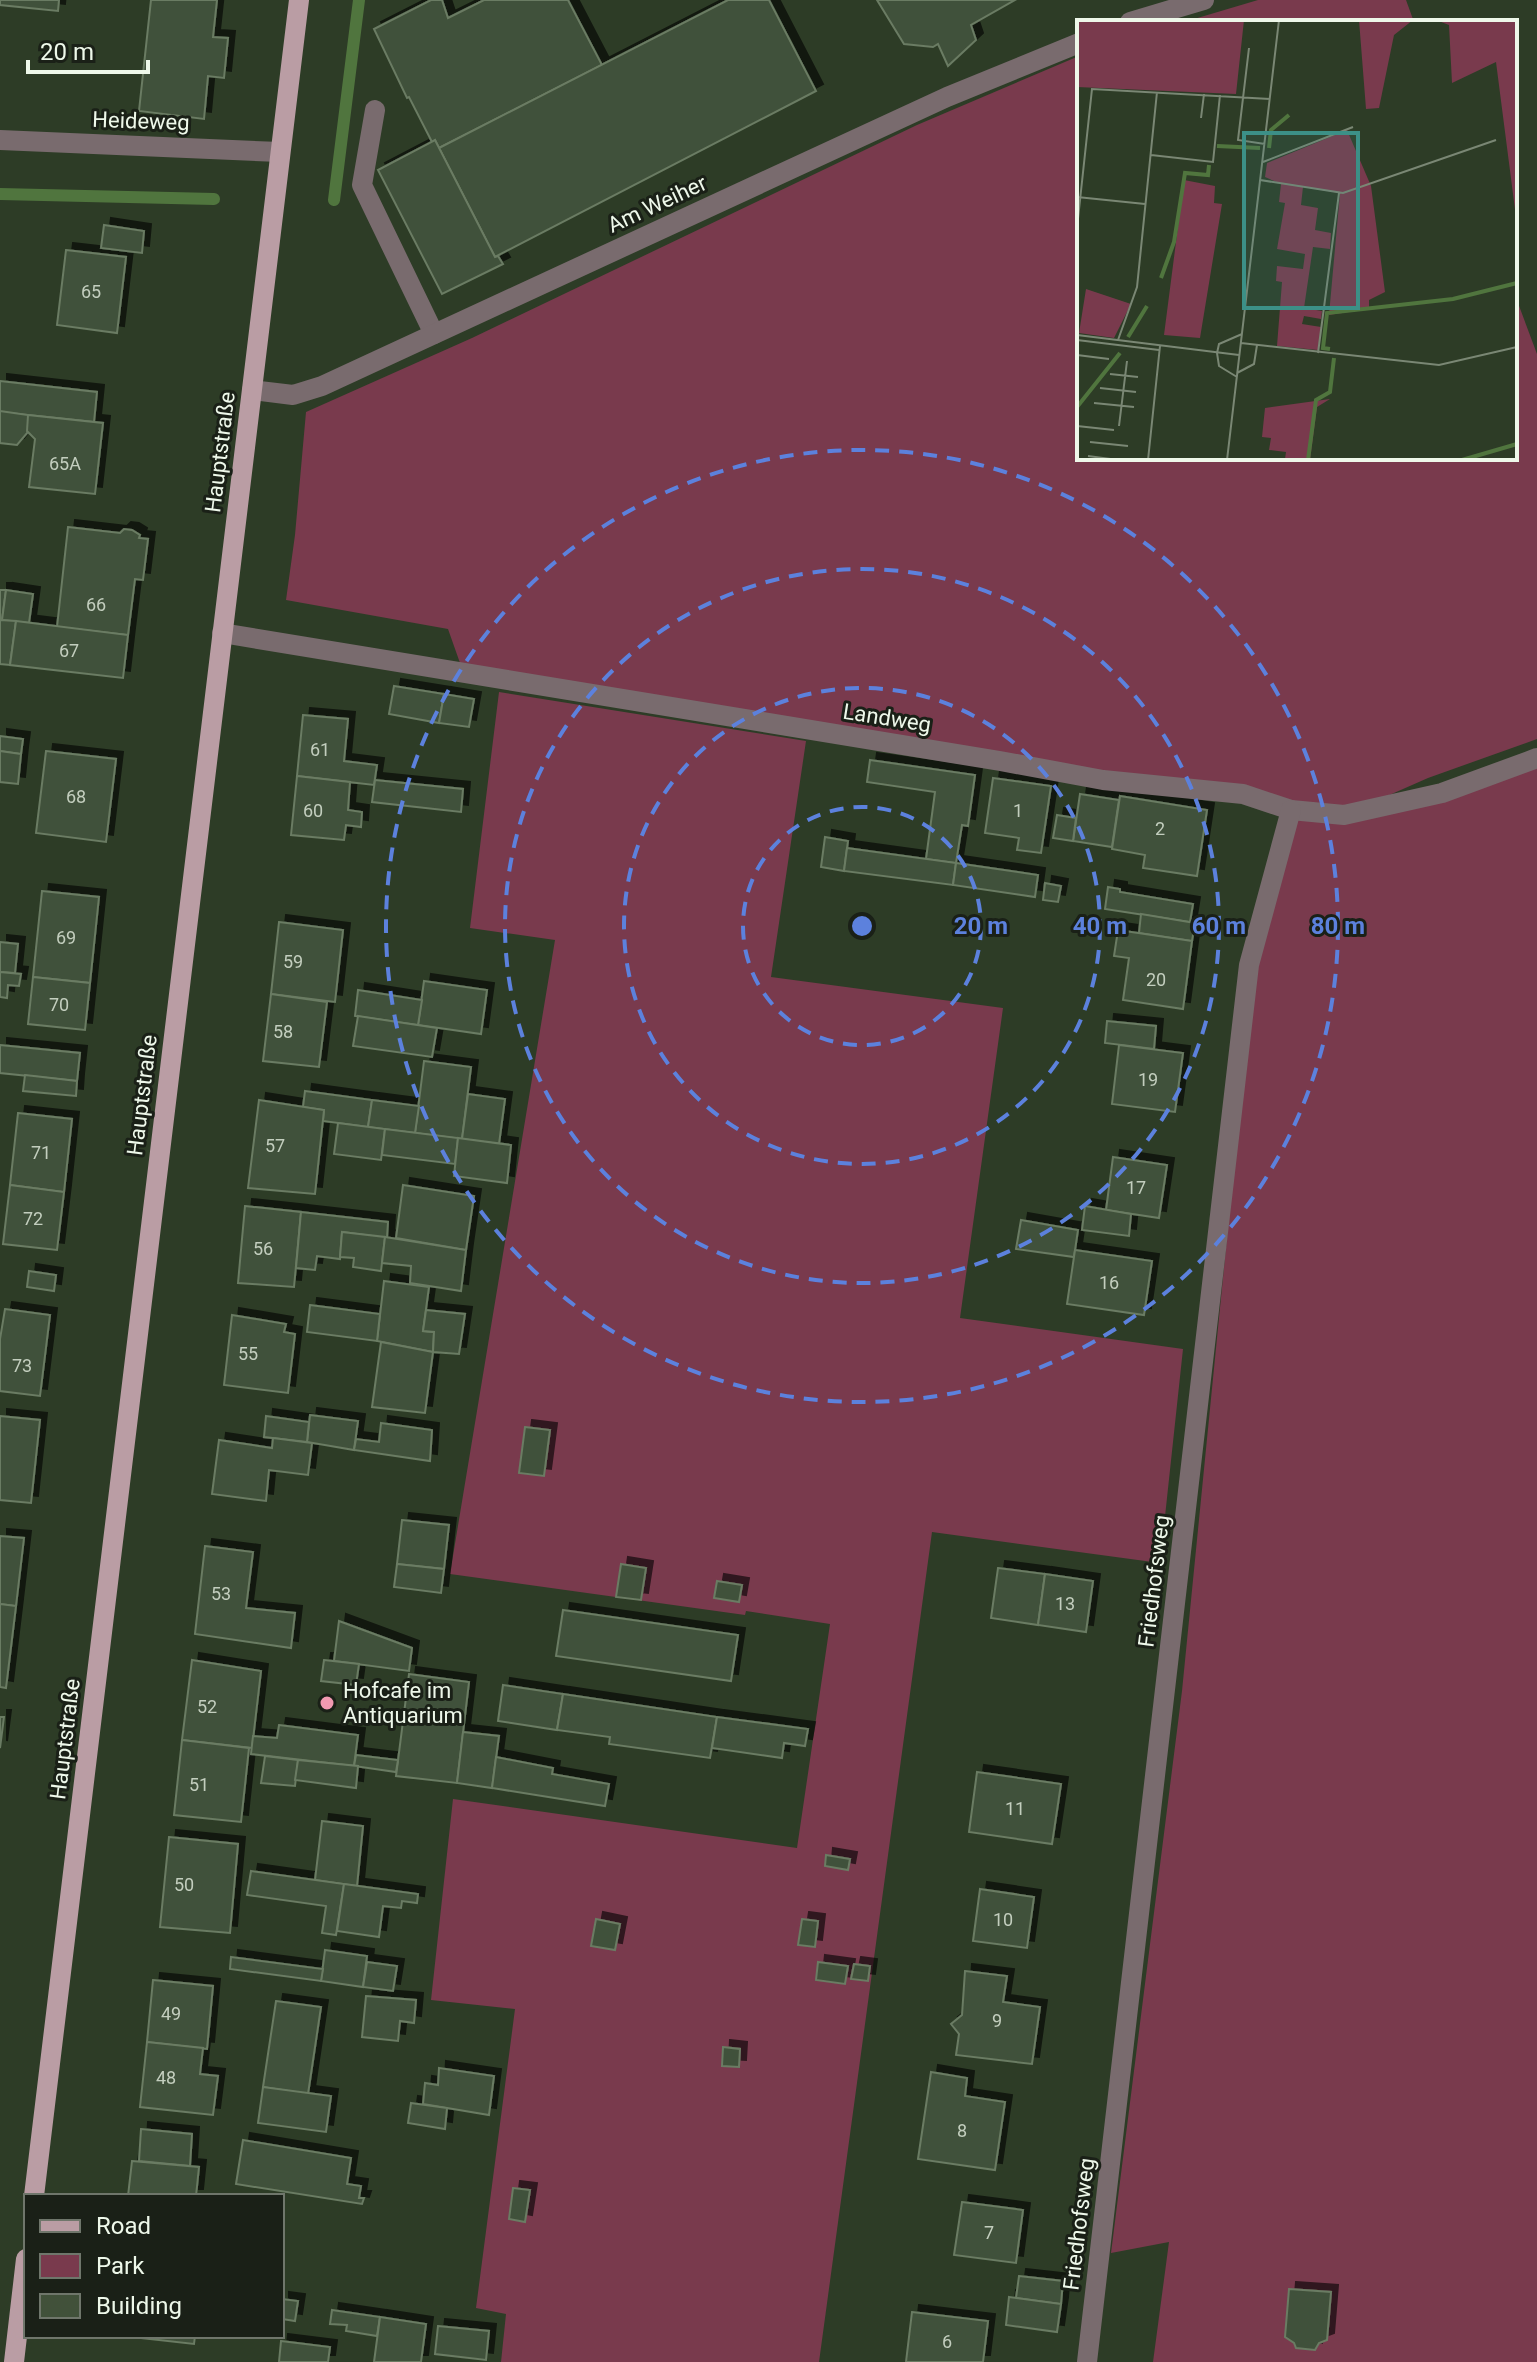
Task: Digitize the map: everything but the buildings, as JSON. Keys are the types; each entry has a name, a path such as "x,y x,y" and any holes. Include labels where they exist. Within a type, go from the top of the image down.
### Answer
{"main road":[{"name":"Hauptstraße","path":"34,2194 299,0"},
{"path":"14,2362 24,2276"}],"street":[{"path":"1137,20 1204,0"},
{"name":"Am Weiher","path":"252,390 293,395 322,386 947,97 1077,44"},
{"path":"375,110 362,185 434,334"},
{"name":"Heideweg","path":"0,140 280,152"},
{"name":"Landweg","path":"222,633 1103,780 1243,794 1291,810 1344,815 1442,793 1537,758"},
{"name":"Friedhofsweg","path":"1087,2362 1249,965 1291,810"}],"green space":[{"path":"1258,0 1406,0 1413,20 1191,20"},
{"path":"1077,57 1077,460 1517,460 1517,300 1537,354 1537,739 1428,778 1344,815 460,663 448,629 286,600 306,412 472,338 917,125"},
{"path":"499,692 806,741 771,977 1003,1008 960,1318 1183,1349 1160,1563 932,1532 819,2362 501,2362 506,2314 476,2308 515,2009 431,2000 453,1799 797,1848 830,1624 450,1574 555,940 470,928"},
{"path":"1537,763 1537,2362 1153,2362 1169,2242 1111,2253 1182,1691 1254,965 1294,814 1342,819"}],"waterway":[{"path":"334,200 359,0"},
{"path":"0,194 214,199"}],"place":[{"name":"Hofcafe im Antiquarium","path":"327,1703"}]}
